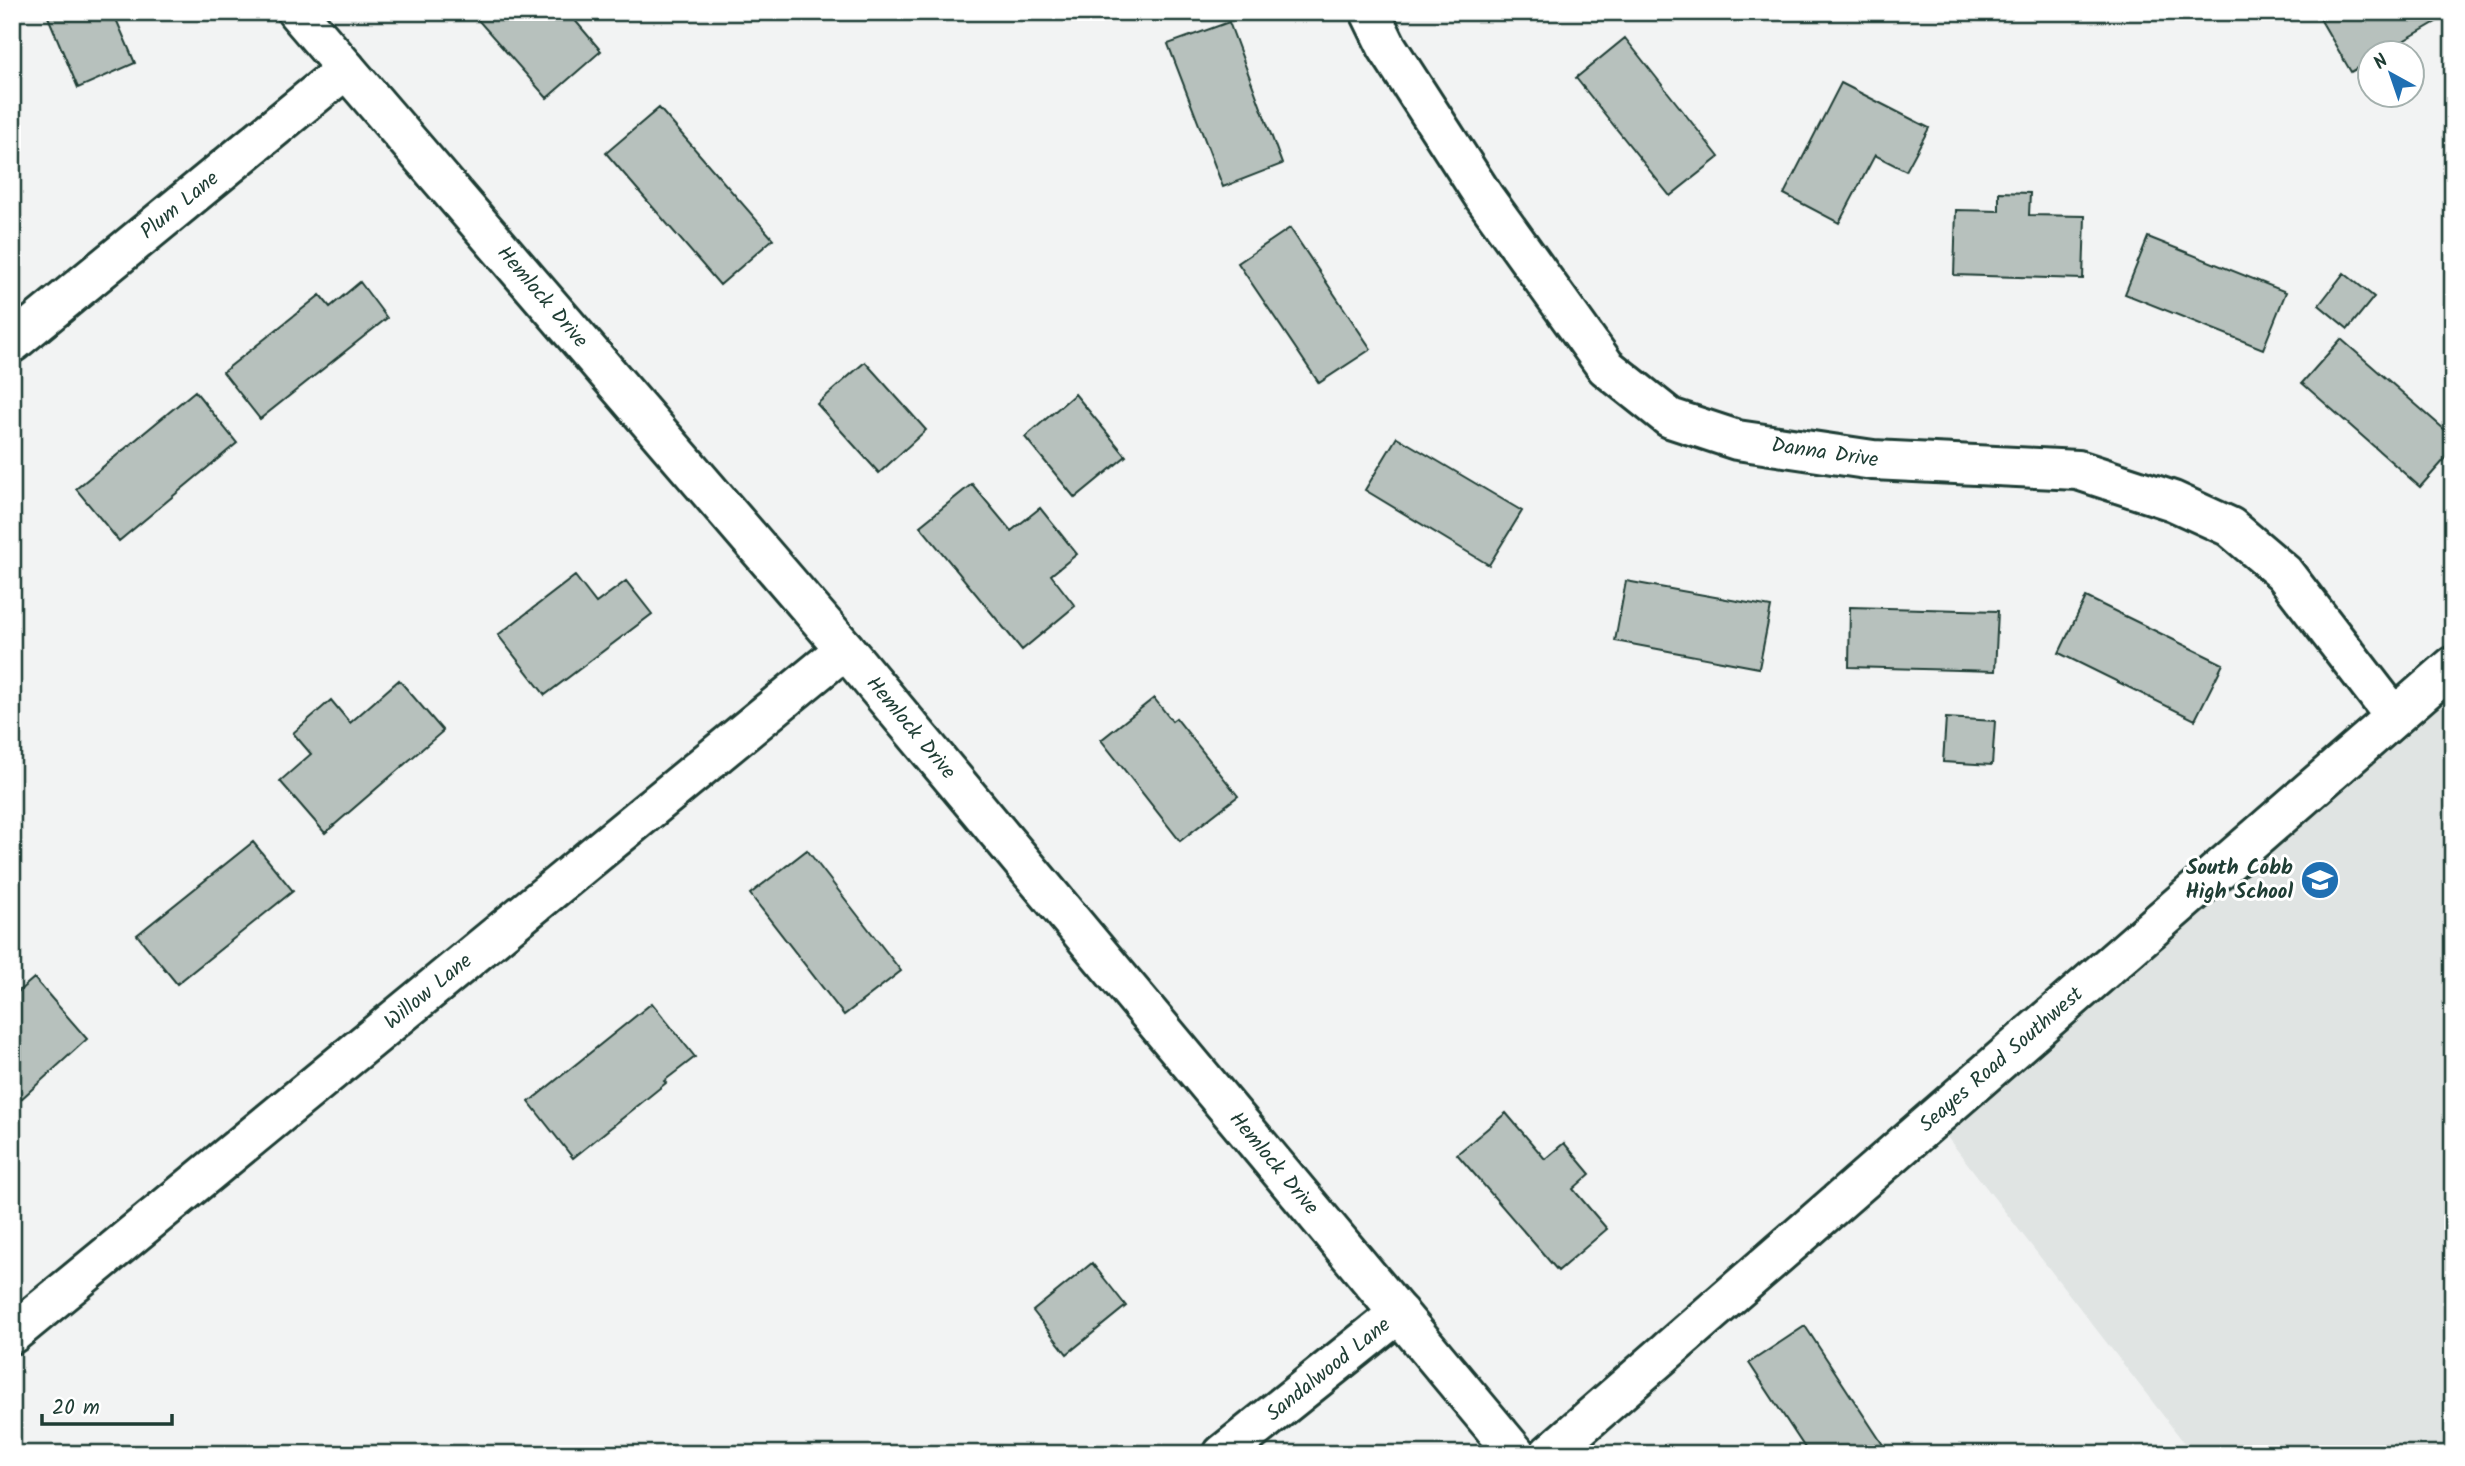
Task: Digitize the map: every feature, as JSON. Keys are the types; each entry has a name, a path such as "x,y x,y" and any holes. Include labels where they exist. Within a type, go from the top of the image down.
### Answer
{"street":[{"name":"Hemlock Drive","path":"297,12 845,649 1516,1454"},
{"name":"Danna Drive","path":"1370,12 1387,47 1484,197 1606,367 1670,418 1737,440 1873,460 2078,470 2173,501 2230,527 2284,573 2394,716"},
{"name":"Plum Lane","path":"12,343 346,69"},
{"name":"Willow Lane","path":"12,1334 845,649"},
{"name":"Seayes Road Southwest","path":"1549,1454 2453,666"},
{"name":"Sandalwood Lane","path":"1223,1454 1399,1313"}],"shaded area":[{"name":"South Cobb High School","path":"2453,654 2453,1454 2193,1454 1923,1106"}],"building":[{"path":"46,12 113,12 135,63 78,88"},
{"path":"471,12 568,12 601,51 547,98"},
{"path":"2327,12 2453,12 2408,38 2356,38 2356,69 2351,72 2319,17"},
{"path":"1229,22 1282,164 1223,187 1168,44"},
{"path":"1625,38 1719,157 1670,196 1576,78"},
{"path":"1841,83 1929,128 1906,171 1875,155 1839,223 1784,194"},
{"path":"659,108 773,239 720,285 606,153"},
{"path":"1999,192 2030,193 2029,215 2085,216 2083,279 1954,275 1956,210 1999,211"},
{"path":"1290,228 1371,349 1319,383 1238,263"},
{"path":"2148,237 2286,292 2263,349 2125,294"},
{"path":"2344,273 2374,297 2348,329 2319,305"},
{"path":"360,282 387,318 260,419 223,372 320,295 330,307"},
{"path":"2341,339 2453,437 2453,450 2420,487 2302,383"},
{"path":"865,362 926,430 879,473 817,404"},
{"path":"195,391 237,443 119,541 76,489"},
{"path":"1075,394 1126,456 1075,498 1025,437"},
{"path":"1397,437 1522,511 1489,565 1365,490"},
{"path":"972,484 1011,531 1040,508 1077,554 1051,575 1075,606 1022,650 920,526"},
{"path":"575,576 596,603 626,581 652,614 545,695 498,635"},
{"path":"1626,581 1771,607 1759,668 1615,641"},
{"path":"2086,597 2223,664 2195,720 2059,653"},
{"path":"1850,607 1998,611 1995,671 1849,667"},
{"path":"399,680 443,731 325,833 280,781 311,754 293,733 331,700 350,723"},
{"path":"1154,698 1172,721 1176,718 1238,796 1180,841 1101,740"},
{"path":"1946,718 1995,721 1992,765 1943,762"},
{"path":"253,842 293,891 177,984 137,935"},
{"path":"807,850 901,971 844,1015 750,894"},
{"path":"34,978 87,1039 19,1101 12,1093 12,997"},
{"path":"652,1003 695,1057 573,1158 529,1102"},
{"path":"1506,1113 1545,1159 1564,1143 1590,1174 1573,1189 1607,1229 1558,1271 1457,1154"},
{"path":"1092,1263 1126,1306 1067,1354 1033,1311"},
{"path":"1805,1326 1889,1454 1809,1454 1749,1363"}],"place":[{"name":"South Cobb High School","path":"2320,880"}]}
